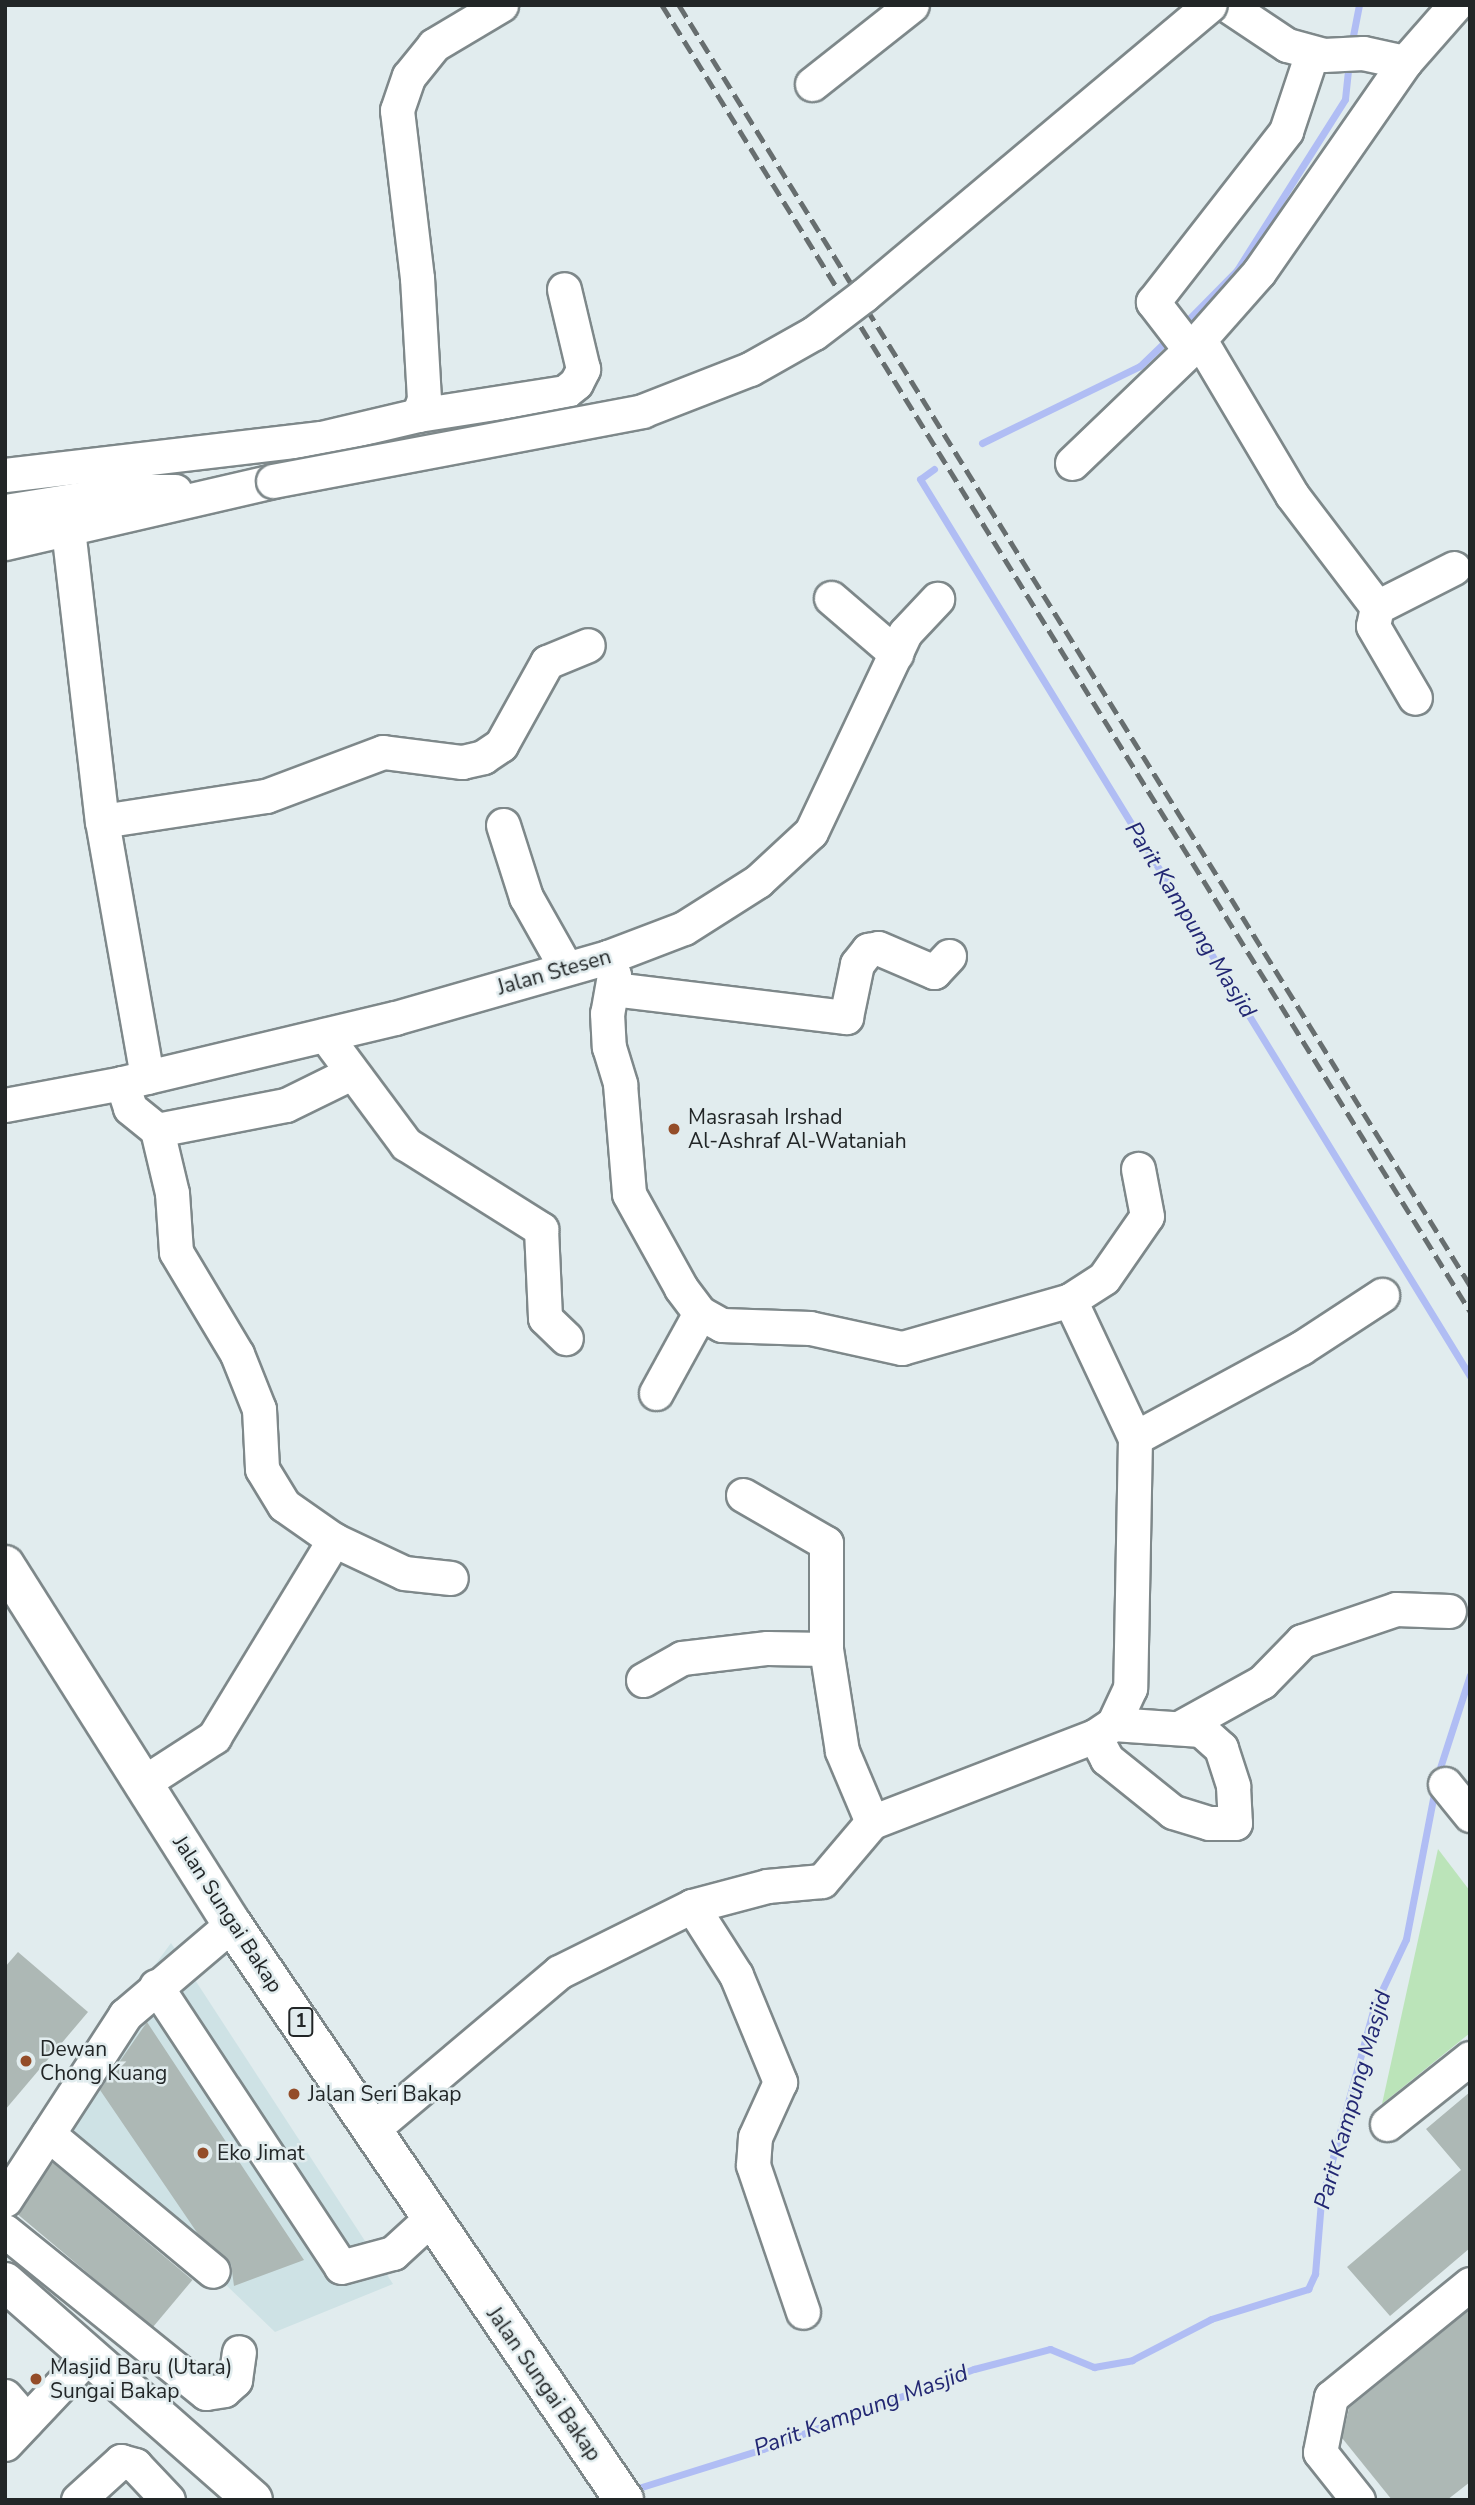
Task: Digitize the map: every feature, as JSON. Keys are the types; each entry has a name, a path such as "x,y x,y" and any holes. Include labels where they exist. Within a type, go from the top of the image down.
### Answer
{"main road":[{"name":"Jalan Sungai Bakap","path":"5,1565 232,1924 374,2128 430,2218 615,2487"},
{"path":"5,2282 253,2500"}],"street":[{"path":"418,415 424,399 417,278 397,110 409,76 434,45 501,5"},
{"path":"812,84 912,5"},
{"path":"14,517 68,529 132,515 216,491 642,411 750,369 814,333 864,295 1209,5"},
{"path":"1227,5 1259,31 1318,54 1363,53 1405,62"},
{"path":"1072,463 1183,337 1259,272 1405,62 1455,5"},
{"path":"1318,54 1286,131 1153,302 1183,337 1292,495 1377,607 1377,635 1415,698"},
{"path":"5,475 321,438 418,415 565,392 576,383 583,369 564,289"},
{"path":"14,517 130,491 216,491"},
{"path":"71,588 99,542 132,515"},
{"path":"14,517 49,553 71,588"},
{"path":"68,529 71,588 135,1080 130,1108 157,1130 172,1193 176,1252 237,1353 259,1409 262,1469 284,1505 334,1540 404,1573 451,1578"},
{"path":"1377,607 1454,568"},
{"path":"831,598 896,654"},
{"name":"Jalan Stesen","path":"5,1105 135,1080 325,1035 566,968 611,973 758,881 811,832 905,633 937,598"},
{"path":"102,821 265,796 383,752 462,762 483,757 502,745 547,662 588,645"},
{"path":"503,825 526,897 566,968"},
{"path":"949,956 934,972 878,948 868,950 857,964 846,1017 611,973 607,1013 608,1046 620,1084 629,1194 652,1242 700,1313 722,1325 810,1328 902,1348 1070,1300 1104,1278 1147,1216 1138,1169"},
{"path":"325,1035 349,1074 406,1144 541,1229 545,1318 566,1338"},
{"path":"157,1130 286,1105 349,1074"},
{"path":"1135,1438 1301,1348 1382,1295"},
{"path":"374,2128 559,1972 692,1906 767,1886 822,1881 872,1822 1104,1730 1201,1730 1221,1748 1233,1786 1235,1822 1209,1823 1173,1812 1107,1759 1104,1730 1130,1688 1135,1438 1070,1300"},
{"path":"656,1393 700,1313"},
{"path":"743,1495 827,1543 826,1649 842,1751 872,1822"},
{"path":"143,1783 214,1737 334,1540"},
{"path":"1179,1728 1262,1682 1302,1641 1396,1609 1449,1611"},
{"path":"643,1680 682,1658 767,1648 826,1649"},
{"path":"1445,1784 1470,1815"},
{"path":"692,1906 736,1975 780,2082 755,2137 754,2165 803,2312"},
{"path":"5,2200 125,2015 232,1924"},
{"path":"156,1986 341,2267 393,2253 430,2218"},
{"path":"1387,2124 1470,2058"},
{"path":"48,2134 213,2271"},
{"path":"5,2231 206,2393 224,2390 235,2380 239,2352"},
{"path":"1358,2500 1320,2452 1331,2397 1470,2284"},
{"path":"5,2396 16,2433 89,2356"},
{"path":"78,2500 121,2461 135,2465 168,2500"}],"shaded area":[{"path":"171,1943 393,2284 275,2332 47,2113"}],"green space":[{"path":"1438,1849 1470,1891 1470,2033 1382,2104"}],"building":[{"name":"Dewan Chong Kuang","path":"18,1952 88,2012 5,2110 5,1967"},
{"path":"147,2022 304,2260 234,2286 231,2264 198,2234 100,2090"},
{"path":"1470,2092 1470,2248 1390,2316 1347,2267 1461,2170 1426,2129"},
{"path":"53,2163 192,2280 153,2327 13,2210"},
{"path":"1470,2309 1470,2482 1447,2500 1392,2500 1342,2438 1349,2408"}],"waterway":[{"name":"Parit Kampung Masjid","path":"1351,46 1359,5"},
{"name":"Parit Kampung Masjid","path":"1183,325 1237,270 1345,99 1349,61"},
{"name":"Parit Kampung Masjid","path":"982,443 1140,366 1169,338"},
{"name":"Parit Kampung Masjid","path":"934,469 920,479 1470,1376"},
{"name":"Parit Kampung Masjid","path":"1437,1777 1470,1675"},
{"name":"Parit Kampung Masjid","path":"632,2490 763,2449 974,2369 1050,2349 1094,2367 1132,2360 1211,2319 1308,2289 1315,2274 1321,2201 1374,2007 1406,1939 1435,1788"}],"railway":[{"path":"662,5 1470,1311"},
{"path":"679,5 1470,1285"}],"place":[{"name":"Masrasah Irshad Al-Ashraf Al-Wataniah","path":"674,1129"},
{"name":"Dewan Chong Kuang","path":"26,2061"},
{"name":"Jalan Seri Bakap","path":"294,2094"},
{"name":"Eko Jimat","path":"203,2153"},
{"name":"Masjid Baru (Utara) Sungai Bakap","path":"36,2379"}]}
